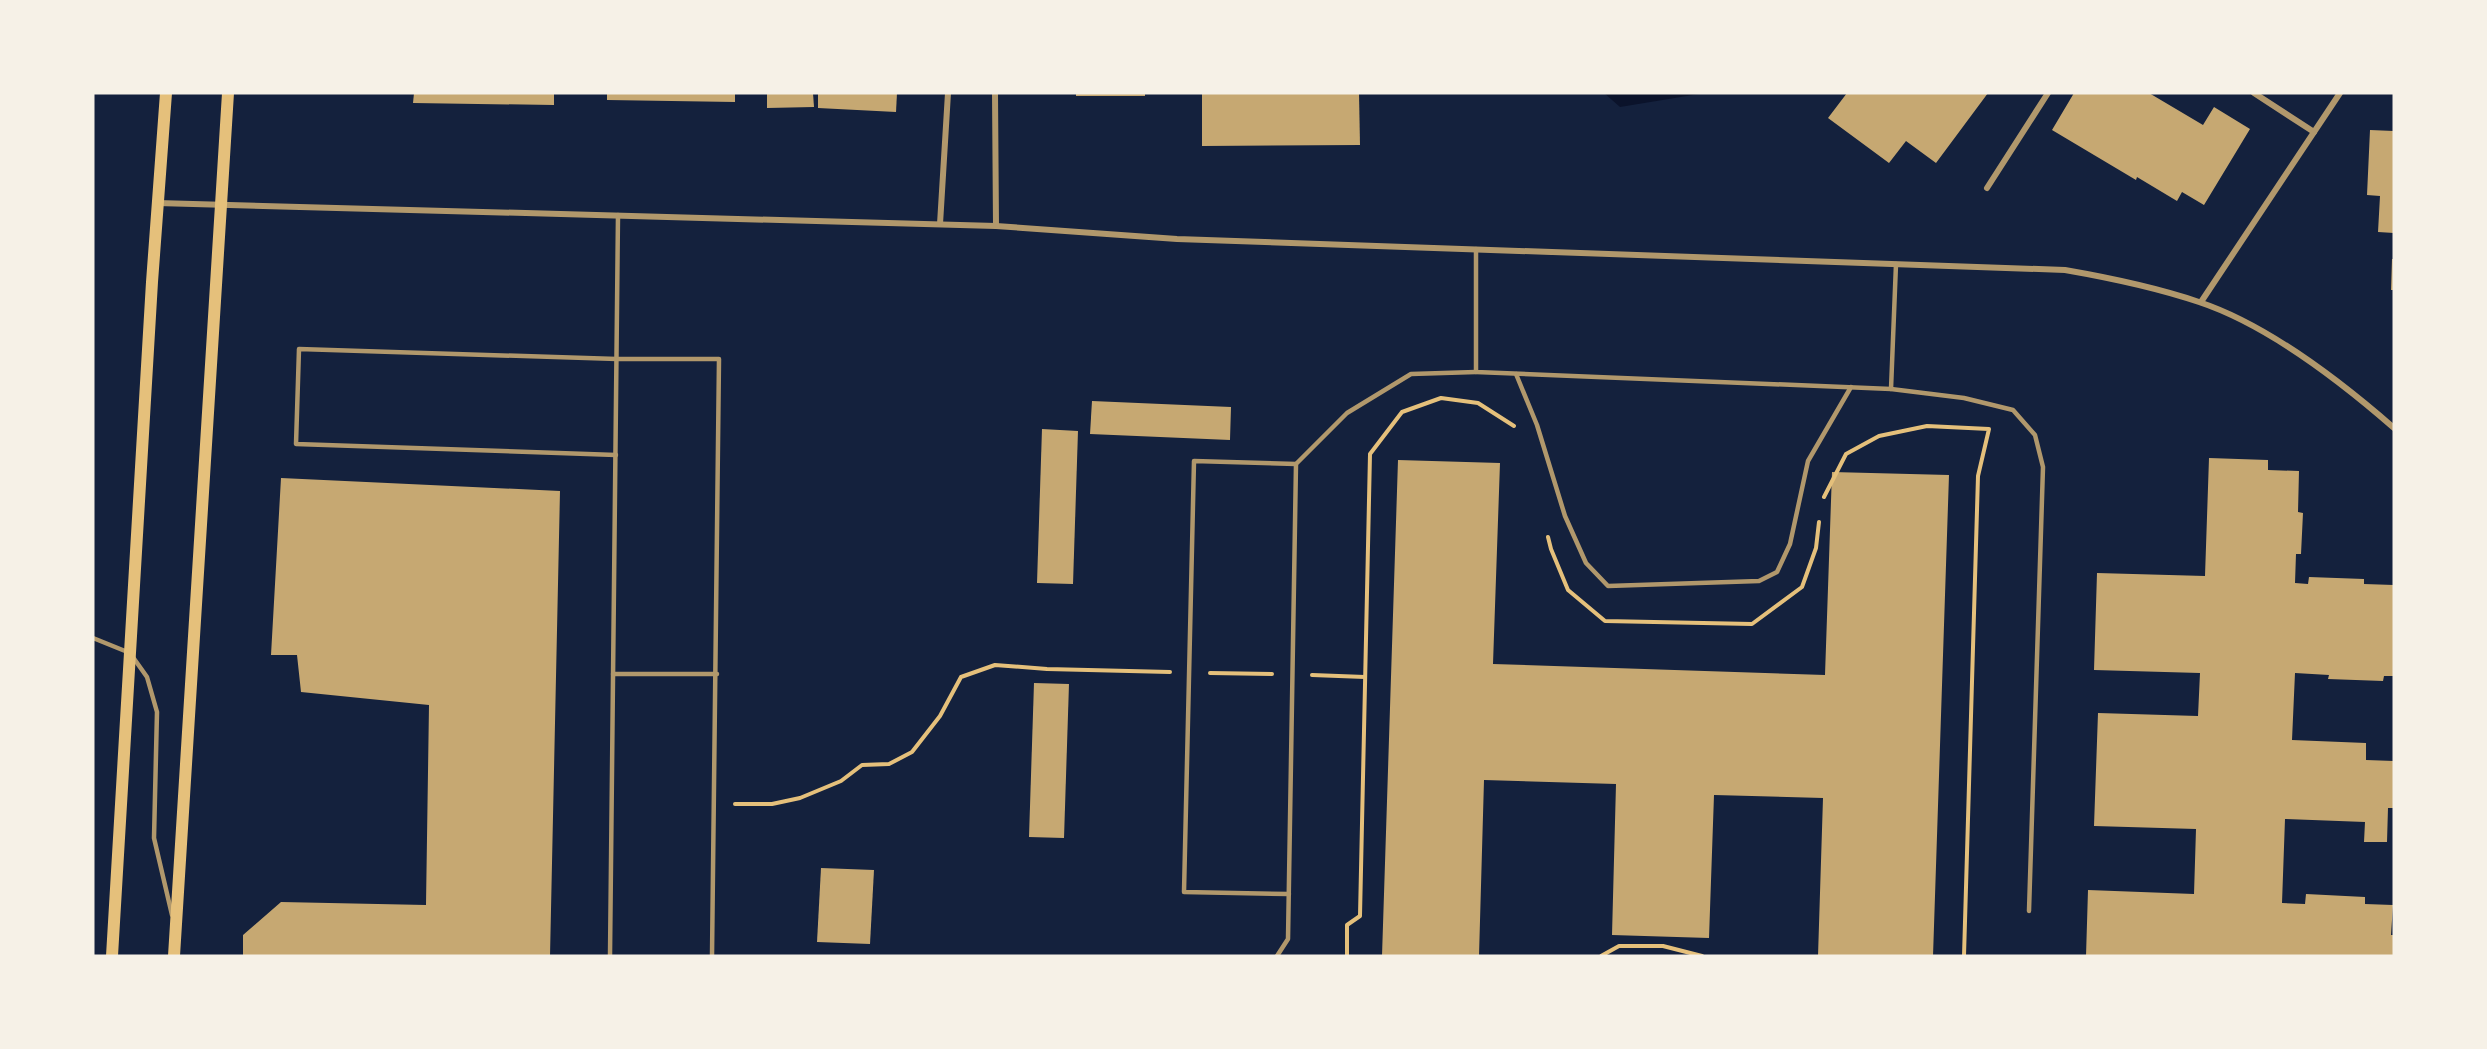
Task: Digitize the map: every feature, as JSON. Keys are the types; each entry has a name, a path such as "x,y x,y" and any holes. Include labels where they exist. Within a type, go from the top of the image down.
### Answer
{"main road":[{"path":"112,956 157,203 166,93"},
{"path":"174,956 228,93"}],"street":[{"path":"940,224 948,93"},
{"path":"995,93 996,226"},
{"path":"1987,188 2048,93"},
{"path":"2254,93 2314,132"},
{"path":"2201,302 2340,93"},
{"path":"157,203 940,224 1177,239 2065,270 2140,283 2201,302 2281,342 2349,389 2394,428"}],"lane":[{"path":"610,956 618,215"},
{"path":"1476,249 1476,372"},
{"path":"1891,389 1896,264"},
{"path":"616,454 296,444 299,349 719,359 712,956"},
{"path":"1277,956 1288,939 1296,464 1347,413 1411,374 1476,372 1891,389 1965,398 2013,410 2035,435 2043,467 2029,911"},
{"path":"1516,374 1537,425 1565,516 1586,563 1608,586 1760,580 1777,572 1790,544 1808,461 1851,387"},
{"path":"1289,894 1184,892 1194,461 1296,464"},
{"path":"93,638 130,653 147,676 157,712 154,838 175,930"},
{"path":"613,674 717,674"}],"path":[{"path":"714,804 772,804 800,798 842,780 862,765 889,764 912,752 940,716 960,677 994,665 1047,669 1365,677 1360,916 1347,926 1347,956"},
{"path":"1600,956 1619,946 1663,946 1702,956"}],"water":[{"path":"1604,93 1705,93 1620,107"}],"building":[{"path":"414,93 554,93 554,105 413,103"},
{"path":"607,93 735,93 735,102 607,100"},
{"path":"767,93 813,93 814,107 767,108"},
{"path":"818,93 897,93 896,112 818,108"},
{"path":"1076,93 1145,93 1145,96 1076,96"},
{"path":"1202,93 1359,93 1360,145 1202,146"},
{"path":"1847,93 1988,93 1936,163 1906,141 1889,163 1828,118"},
{"path":"2074,93 2149,93 2203,125 2214,107 2250,129 2204,205 2182,192 2177,201 2137,177 2136,180 2052,130"},
{"path":"2370,130 2394,131 2394,233 2378,232 2380,196 2367,195"},
{"path":"2392,259 2394,259 2394,290 2391,290"},
{"path":"1092,401 1231,407 1230,440 1090,434"},
{"path":"1042,429 1078,431 1073,584 1037,583"},
{"path":"2209,458 2268,460 2268,470 2299,471 2298,512 2303,513 2301,554 2296,554 2295,583 2308,584 2309,577 2364,579 2364,584 2394,585 2394,676 2384,676 2383,681 2328,679 2329,675 2295,673 2292,740 2366,743 2366,760 2394,761 2394,808 2388,808 2387,842 2364,842 2365,822 2285,819 2282,903 2305,904 2306,894 2365,897 2365,904 2393,905 2391,935 2394,935 2394,956 2086,956 2088,890 2194,894 2196,829 2094,826 2098,713 2198,716 2200,673 2094,670 2097,573 2205,576"},
{"path":"1398,460 1500,463 1493,664 1825,675 1832,472 1949,475 1933,956 1818,956 1823,798 1714,795 1709,938 1612,935 1616,784 1484,780 1479,956 1382,956"},
{"path":"281,478 560,491 550,956 243,956 243,935 281,902 426,905 429,705 301,692 297,655 271,655"},
{"path":"1034,683 1069,684 1064,838 1029,837"},
{"path":"821,868 874,870 870,944 817,942"}]}
